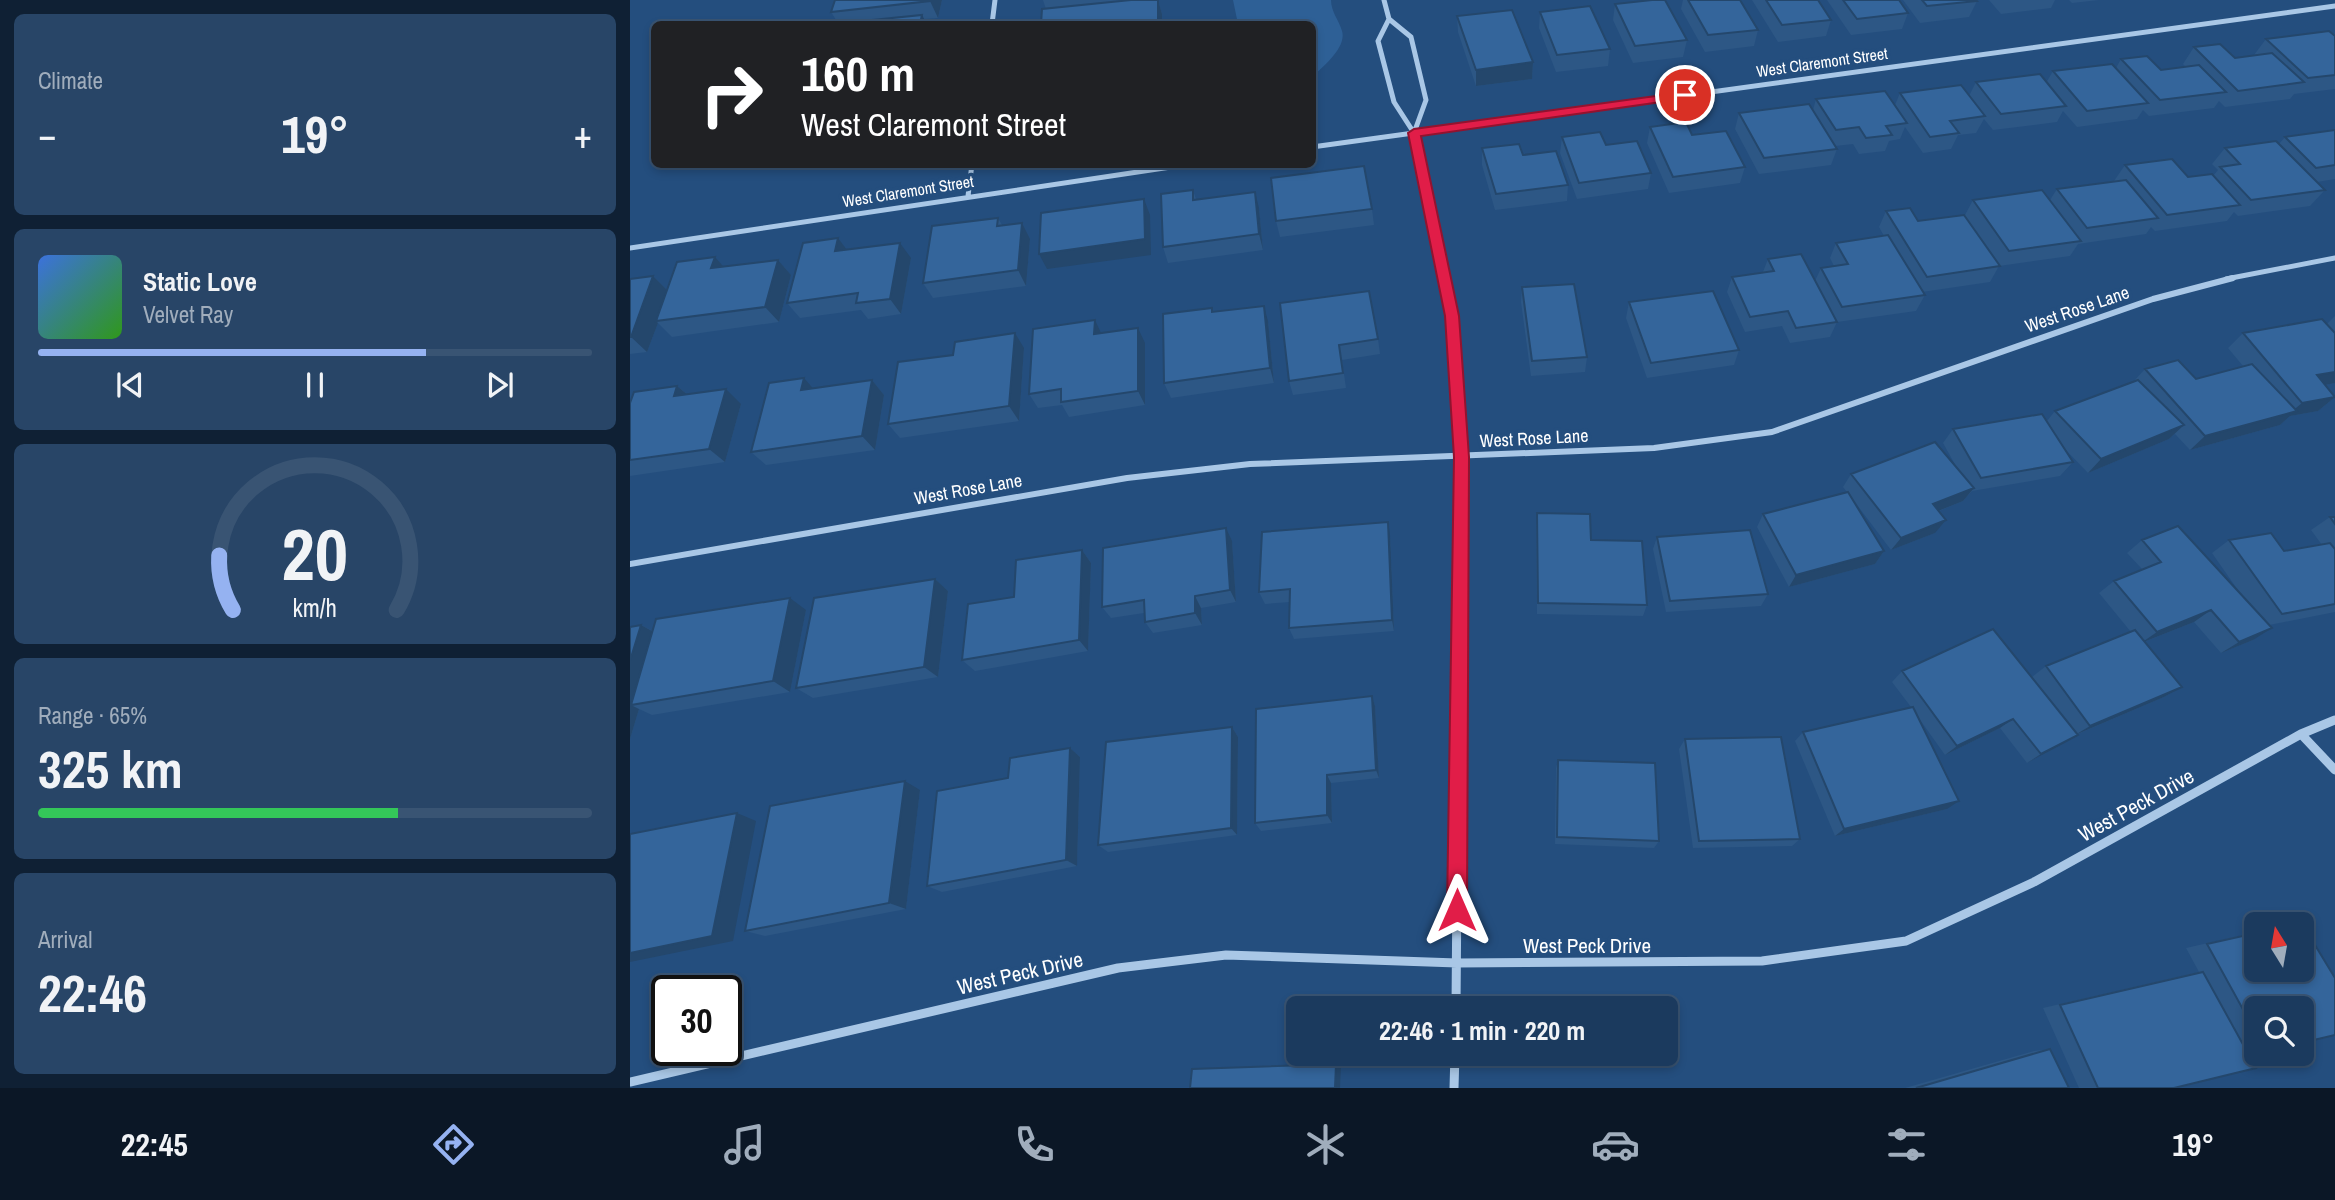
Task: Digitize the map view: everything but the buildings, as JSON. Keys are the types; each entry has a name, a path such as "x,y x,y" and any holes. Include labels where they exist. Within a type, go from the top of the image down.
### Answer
{"street":[{"path":"992,21 995,0"},
{"path":"1384,0 1389,19 1411,37 1426,100 1414,133"},
{"name":"West Claremont Street","path":"1316,146 2335,6"},
{"path":"1389,19 1378,41 1394,102 1414,133 1452,316 1461,457 1456,996"},
{"path":"968,196 972,168"},
{"name":"West Claremont Street","path":"630,248 1163,168"},
{"name":"West Rose Lane","path":"630,564 1127,478 1250,464 1654,448 1772,432 2153,299 2231,278 2335,258"},
{"name":"West Peck Drive","path":"630,1082 1118,968 1226,956 1457,963 1762,961 1906,941 2034,882 2301,734 2335,720"},
{"path":"2301,734 2335,770"},
{"path":"1454,1088 1455,1066"}],"shaded area":[{"path":"1233,0 1331,0 1343,37 1338,50 1316,73 1316,21 1237,21"}],"route":[{"path":"1457,910 1461,457 1452,316 1414,133 1685,95"}]}
